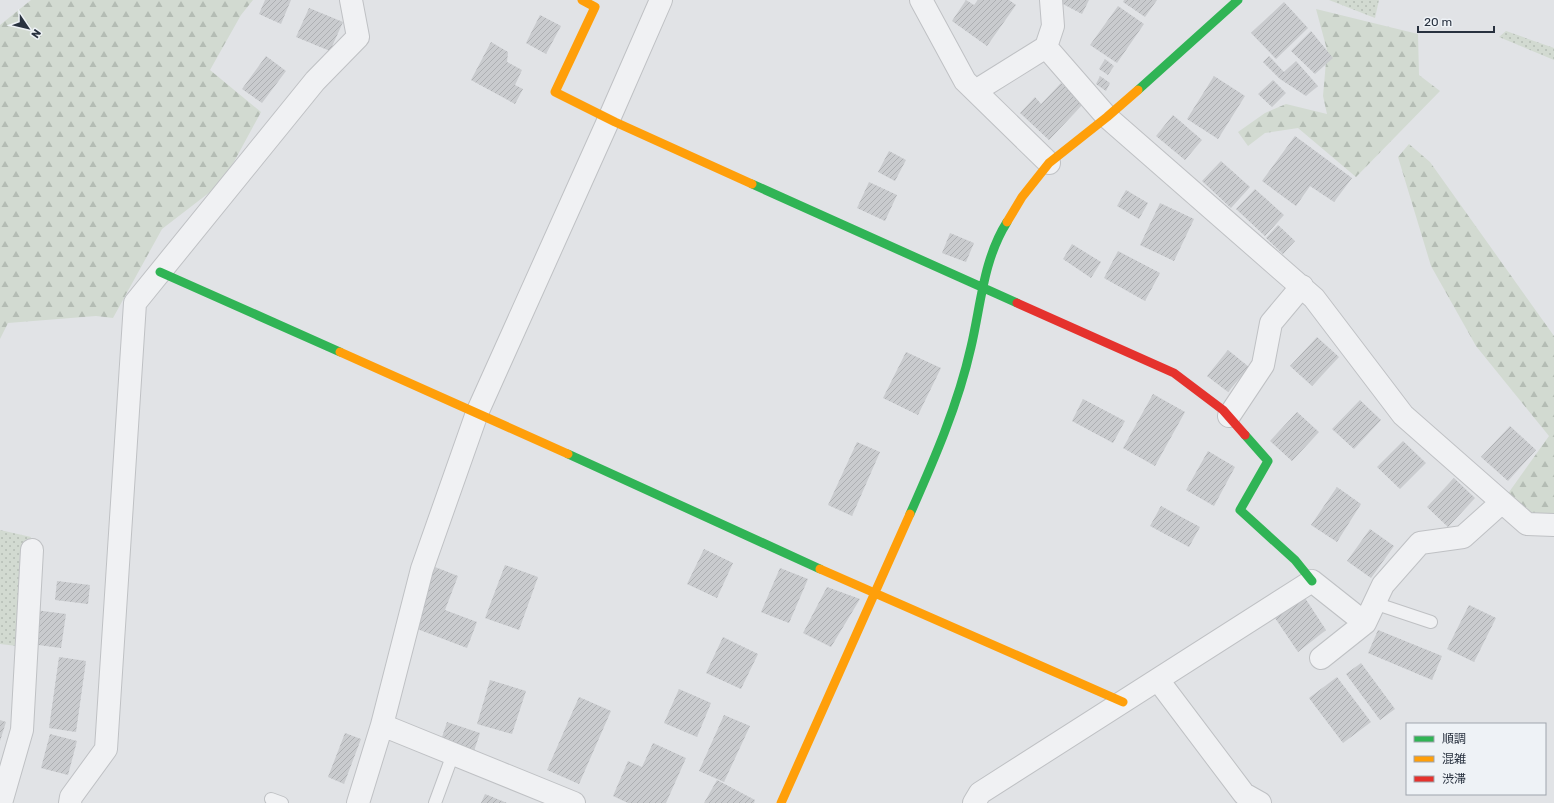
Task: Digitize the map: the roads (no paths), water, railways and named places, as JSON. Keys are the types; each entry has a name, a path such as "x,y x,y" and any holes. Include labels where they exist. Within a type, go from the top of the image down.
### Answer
{"street":[{"path":"70,803 71,797 106,749 135,303 315,81 358,37 351,0"},
{"path":"582,0 595,7 555,92 609,120 1174,373 1224,410 1268,461 1240,510 1295,560 1312,581 1365,623"},
{"path":"358,803 382,725 422,568 477,413 609,120 661,0"},
{"path":"922,0 965,81 977,90 1049,163"},
{"path":"977,90 1046,47 1053,26 1051,0"},
{"path":"781,803 926,478 949,420 971,348 985,275 1001,231 1022,197 1049,163 1107,117 1238,0"},
{"path":"1046,47 1107,117 1314,298 1403,415 1527,524 1554,525"},
{"path":"160,272 477,413 875,594 1123,702"},
{"path":"1229,416 1263,365 1271,323 1302,286"},
{"path":"1321,658 1365,623 1383,585 1420,543 1463,538 1502,502"},
{"path":"1,803 22,730 32,550"},
{"path":"974,803 980,793 1312,581"},
{"path":"1158,680 1244,794 1260,803"},
{"path":"382,725 574,803"}],"lane":[{"path":"1374,603 1432,622"},
{"path":"435,803 453,754"}]}
